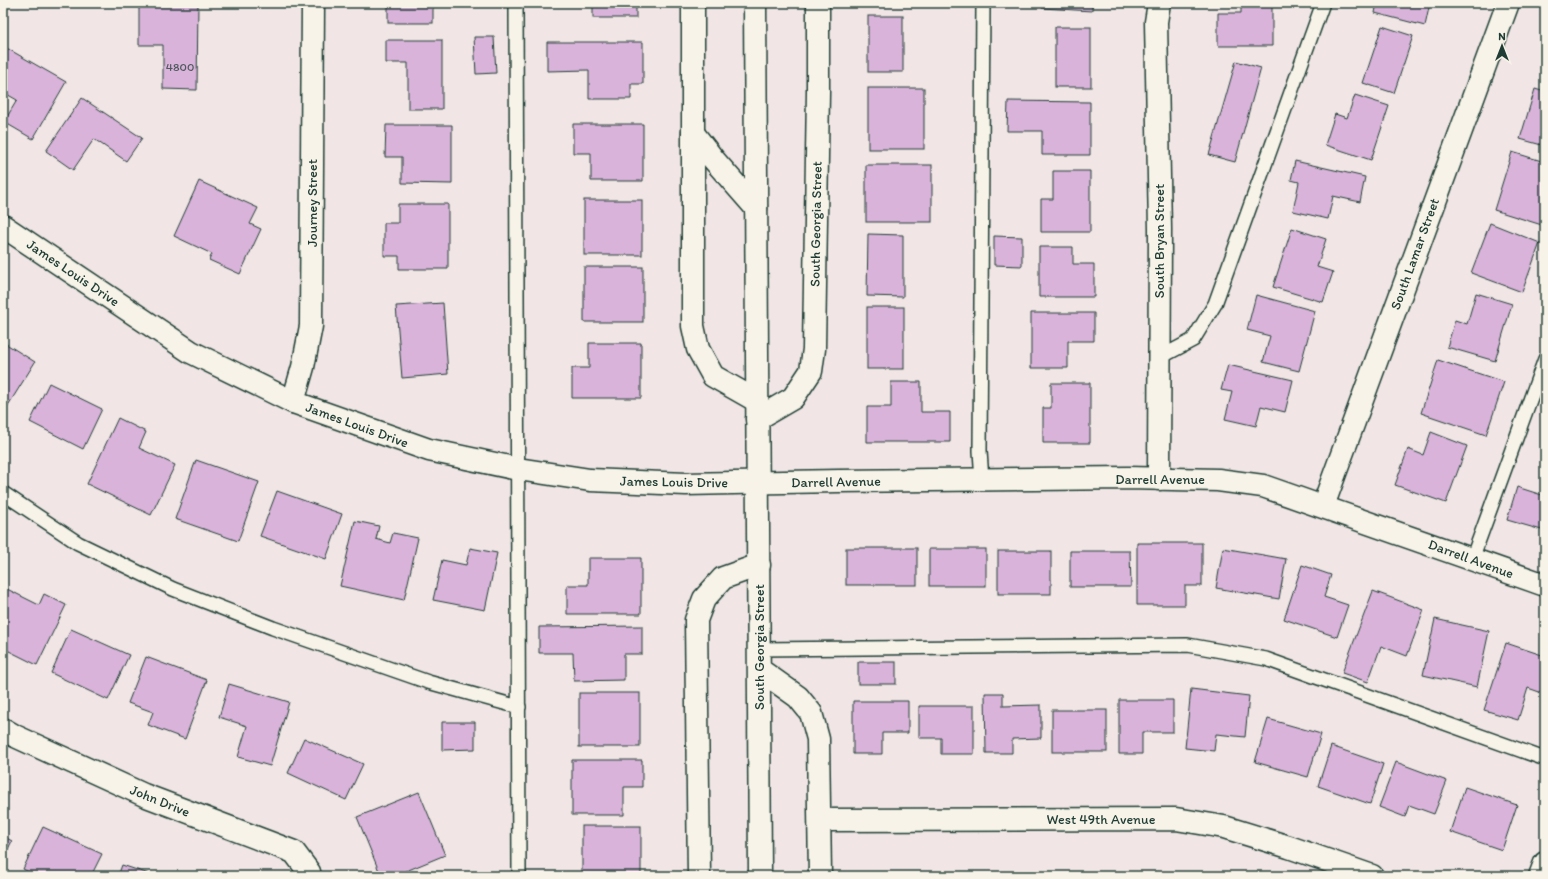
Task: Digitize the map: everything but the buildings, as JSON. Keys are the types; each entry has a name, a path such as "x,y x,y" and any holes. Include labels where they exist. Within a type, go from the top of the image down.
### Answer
{"street":[{"name":"Journey Street","path":"294,402 311,326 313,3"},
{"path":"693,3 693,326 698,349 713,376 757,410"},
{"name":"South Georgia Street","path":"755,3 760,876"},
{"name":"South Georgia Street","path":"757,410 793,398 810,371 814,349 818,3"},
{"name":"South Bryan Street","path":"1159,3 1156,22 1160,229 1159,479"},
{"name":"South Lamar Street","path":"1323,506 1508,3"},
{"path":"693,133 714,160 756,208"},
{"name":"James Louis Drive","path":"3,226 191,352 294,402 428,450 518,469 590,480 686,484 758,483"},
{"name":"Darrell Avenue","path":"758,483 982,480 1218,480 1263,486 1545,585"},
{"path":"699,876 696,620 704,599 723,578 758,565"},
{"path":"760,670 798,697 812,713 818,739 820,876"},
{"name":"John Drive","path":"3,729 15,736 144,795 294,852 309,872 310,876"},
{"name":"West 49th Avenue","path":"820,820 1176,819 1224,828 1289,847 1372,876"},
{"path":"1540,876 1545,862"}],"lane":[{"path":"516,3 519,876"},
{"path":"982,480 980,451 983,3"},
{"path":"1159,358 1194,340 1215,304 1323,3"},
{"path":"1472,559 1545,360"},
{"path":"3,493 78,543 173,589 273,628 428,682 519,707"},
{"path":"759,648 1188,645 1266,659 1545,759"}]}
